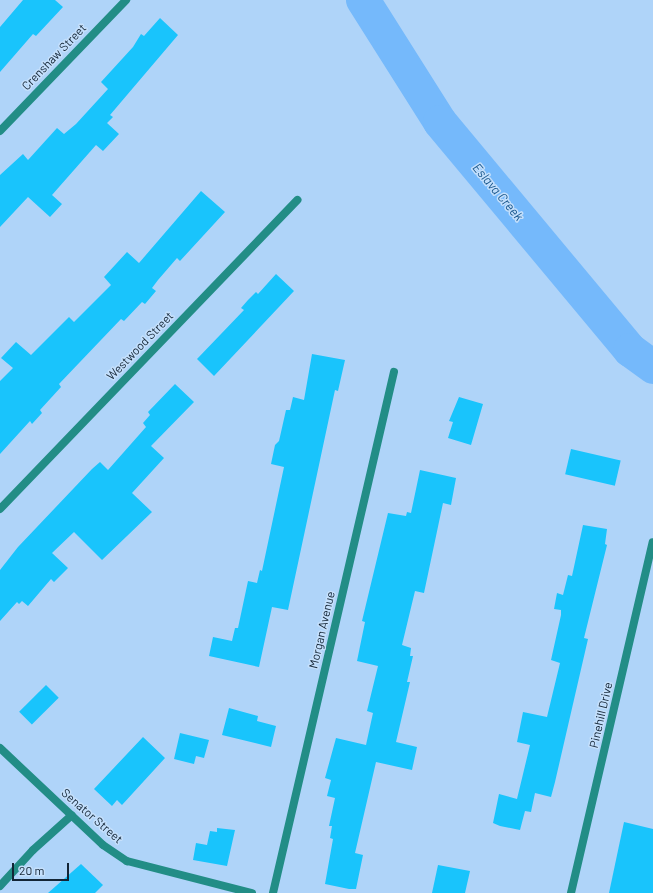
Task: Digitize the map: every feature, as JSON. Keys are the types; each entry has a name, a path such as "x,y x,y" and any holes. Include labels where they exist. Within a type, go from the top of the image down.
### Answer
{"street":[{"name":"Crenshaw Street","path":"0,131 126,0"},
{"name":"Westwood Street","path":"0,509 297,200"},
{"name":"Morgan Avenue","path":"273,893 394,372"},
{"name":"Pinehill Drive","path":"571,893 653,542"},
{"name":"Senator Street","path":"0,748 103,845 127,861 252,893"},
{"path":"0,886 33,850 72,815"}],"building":[{"path":"23,0 55,0 63,7 36,36 33,34 0,72 0,27"},
{"path":"160,18 178,35 110,115 113,117 107,123 119,134 103,151 96,145 52,195 62,204 50,217 28,197 0,227 0,175 23,154 28,160 57,128 64,134 76,124 108,89 101,82 133,47 141,34 144,36"},
{"path":"201,191 225,212 180,261 177,258 152,288 156,291 145,304 142,302 124,321 121,319 59,384 61,387 40,410 42,413 32,424 30,421 0,454 0,381 13,368 1,358 16,342 31,355 69,317 74,322 111,285 104,277 127,252 139,263"},
{"path":"276,274 294,291 214,376 197,359 244,310 241,308 248,300 256,292 258,294"},
{"path":"312,354 345,360 338,391 335,390 288,610 272,607 259,667 209,656 213,637 232,641 235,628 238,628 248,581 257,583 260,570 262,571 284,467 271,464 275,445 279,441 286,410 290,410 293,397 304,400"},
{"path":"175,384 194,402 151,446 164,458 132,493 152,512 102,560 74,532 52,553 68,568 54,582 51,579 28,606 22,601 19,604 17,602 0,621 0,570 18,547 92,469 100,462 108,470 146,427 143,423 150,415 148,412"},
{"path":"459,397 483,404 471,445 448,438 453,422 449,421"},
{"path":"571,449 621,460 615,486 565,474"},
{"path":"420,470 456,478 451,505 443,503 424,593 415,591 402,645 411,648 410,656 413,656 407,682 410,682 396,742 417,747 412,770 376,762 355,853 363,855 356,889 349,889 325,884 333,839 330,838 332,826 329,826 335,798 327,796 331,780 325,778 336,738 366,745 373,713 367,711 378,666 357,661 365,622 362,621 388,513 406,516 407,512 411,513"},
{"path":"583,525 607,529 605,544 607,545 584,638 588,639 551,797 535,793 531,812 525,811 520,830 500,826 493,823 499,794 517,799 530,745 517,742 523,712 547,717 560,663 551,660 561,615 561,610 554,609 557,593 563,595 568,575 572,576"},
{"path":"46,685 59,698 32,725 19,712"},
{"path":"229,708 258,716 257,721 276,726 271,747 222,735"},
{"path":"180,733 209,740 204,758 196,756 194,764 174,759"},
{"path":"143,737 165,758 122,805 117,800 112,806 94,789"},
{"path":"624,822 653,829 653,893 609,893"},
{"path":"217,828 235,830 227,866 193,860 196,843 207,845 210,831 217,832"},
{"path":"81,864 103,885 95,893 48,893"},
{"path":"438,865 470,871 465,893 432,893"}],"waterway":[{"name":"Eslava Creek","path":"363,0 440,122 630,350 653,367"}]}
